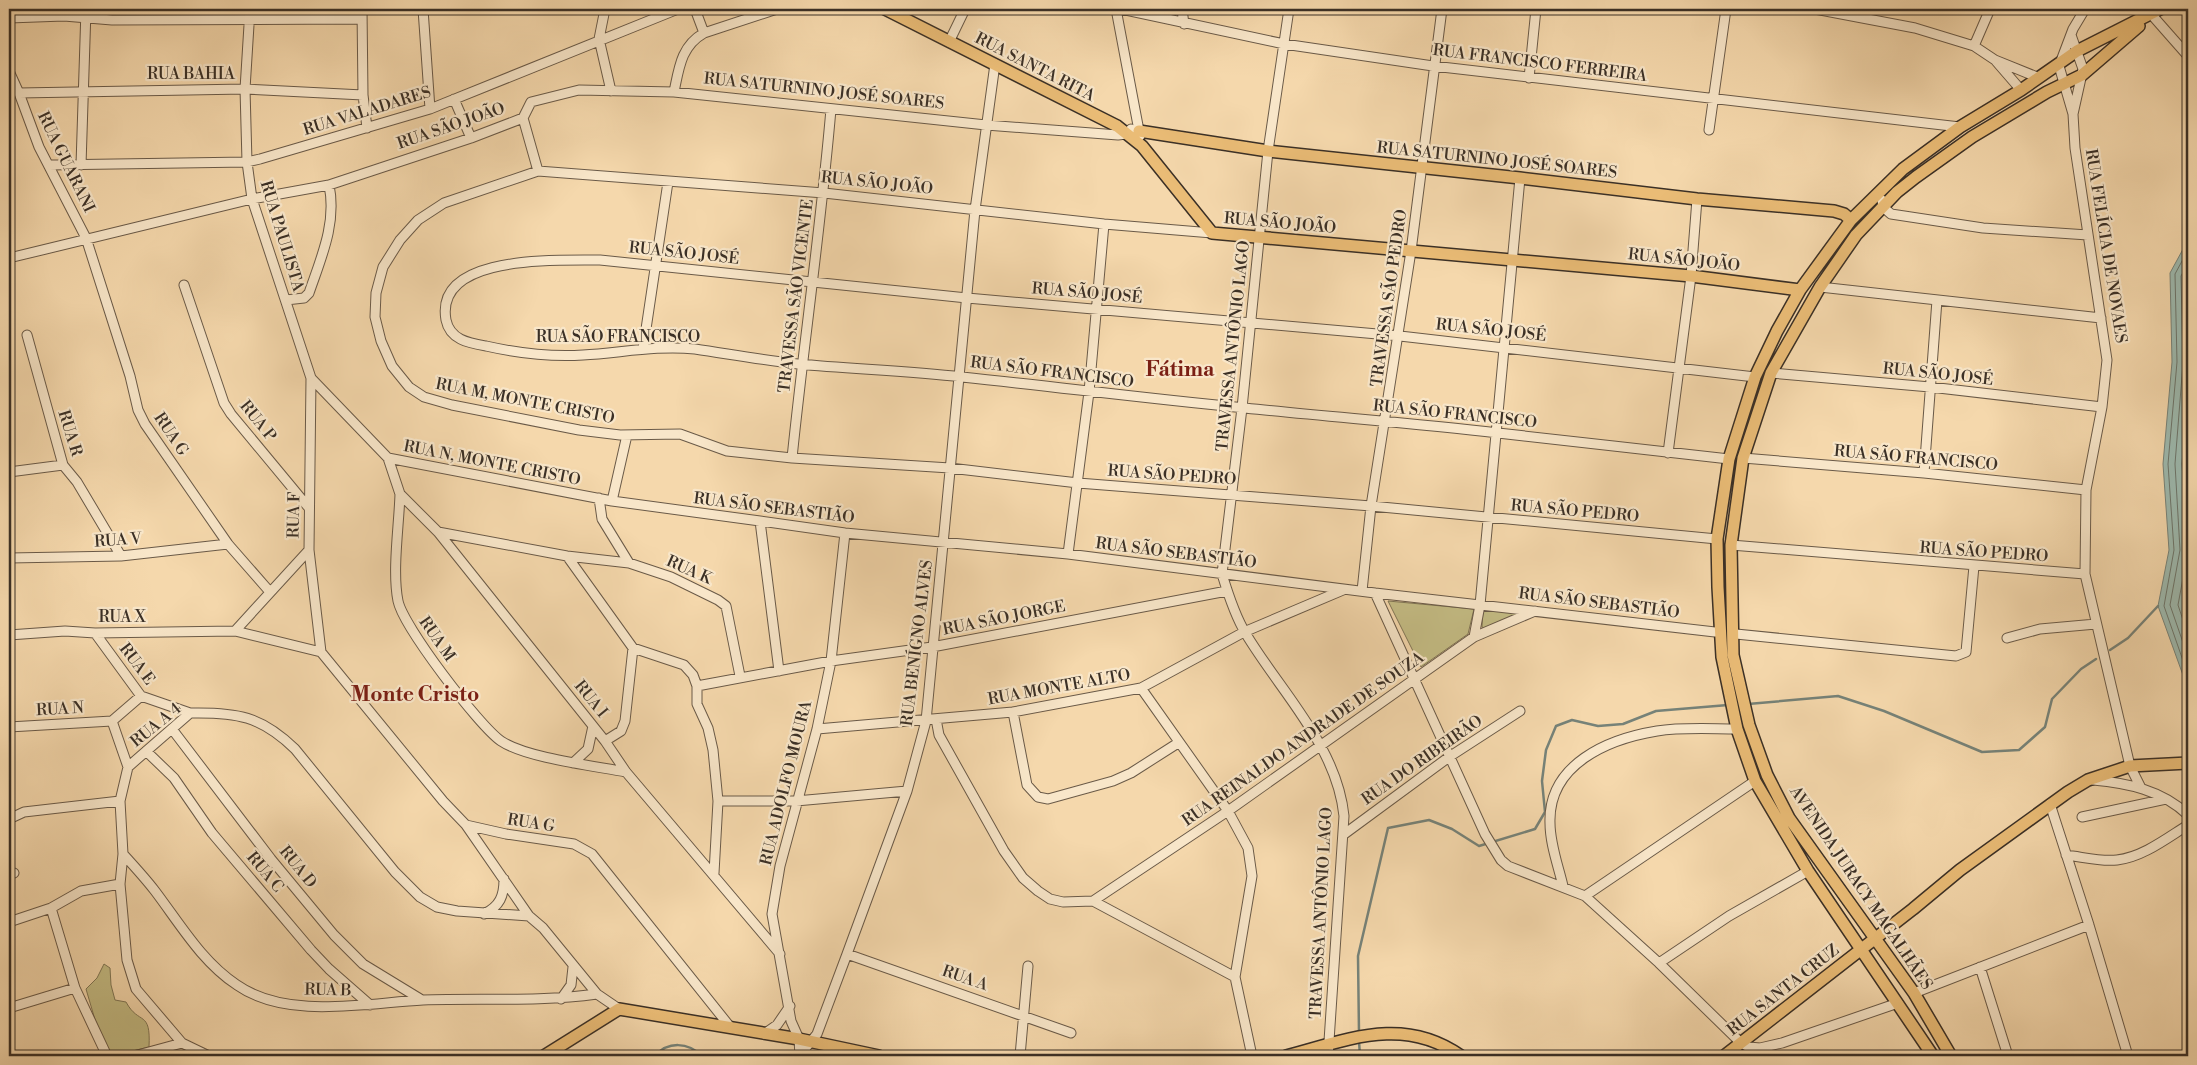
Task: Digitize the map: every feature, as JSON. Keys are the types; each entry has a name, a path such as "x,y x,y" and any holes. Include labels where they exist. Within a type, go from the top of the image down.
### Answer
{"main road":[{"name":"RUA SANTA RITA","path":"885,9 1117,126 1132,131 1212,233"},
{"name":"AVENIDA JURACY MAGALHÃES","path":"1933,1056 1808,871 1755,781 1737,728 1718,632 1718,539 1729,460 1755,377 1800,290 1851,220 1903,169 1960,127 2021,90 2037,77 2077,51 2153,13"},
{"name":"AVENIDA JURACY MAGALHÃES","path":"1951,1056 1914,993 1778,799 1748,726 1733,655 1734,633 1730,546 1743,458 1771,373 1820,287 1856,235 1916,177 1972,137 2047,92 2082,76 2153,13"},
{"name":"RUA SATURNINO JOSÉ SOARES","path":"1132,131 1268,151 1422,169 1520,178 1697,199 1834,211 1844,214 1851,220"},
{"name":"RUA SÃO JOÃO","path":"1212,233 1691,276 1800,290"},
{"name":"RUA SANTA CRUZ","path":"1724,1056 1875,939 1960,870 2050,804 2088,780 2130,766 2188,763"},
{"path":"544,1056 619,1009 762,1035 798,1039 879,1056"},
{"path":"1286,1056 1328,1051 1355,1038 1395,1033 1439,1042 1461,1056"}],"street":[{"path":"362,9 363,95 367,128"},
{"path":"423,9 430,109"},
{"path":"606,9 599,39 612,91"},
{"name":"RUA VALADARES","path":"49,165 247,162 430,109 599,39 678,9"},
{"path":"695,9 704,34"},
{"path":"674,92 686,47 692,40 704,34 777,9"},
{"path":"948,42 965,9"},
{"path":"1116,9 1132,131"},
{"name":"RUA FRANCISCO FERREIRA","path":"1121,9 1284,44 1433,66 1960,127"},
{"path":"1182,9 1184,24"},
{"name":"TRAVESSA ANTÔNIO LAGO","path":"1289,9 1268,151 1242,408 1230,494 1222,574 1244,632 1320,745 1341,791 1344,816 1328,1051"},
{"name":"TRAVESSA SÃO PEDRO","path":"1362,591 1371,506 1400,336 1422,169 1433,66 1442,9"},
{"path":"1529,78 1536,9"},
{"path":"1709,130 1726,9"},
{"path":"1815,9 1915,28 1974,46 1995,60 2037,77"},
{"path":"1974,46 1990,9"},
{"path":"2060,62 2071,35 2085,9"},
{"path":"9,18 86,13 167,20 250,14 362,19"},
{"path":"80,165 86,13"},
{"path":"2153,13 2188,56"},
{"name":"RUA PAULISTA","path":"250,14 245,89 247,162 252,198 311,378"},
{"path":"2071,35 2083,66 2082,76"},
{"path":"1995,60 2021,90"},
{"name":"RUA FELÍCIA DE NOVAES","path":"2060,62 2060,74 2073,114 2075,148 2105,336 2107,360 2102,407 2086,490 2085,574 2130,766 2141,788"},
{"name":"RUA BENÍGNO ALVES","path":"800,1056 817,1034 848,954 907,791 926,721 975,210 995,64"},
{"name":"RUA GUARANI","path":"9,71 19,92 39,147 86,238"},
{"name":"RUA FELÍCIA DE NOVAES","path":"2073,114 2082,76"},
{"name":"RUA BAHIA","path":"19,92 245,89 363,95"},
{"name":"RUA SATURNINO JOSÉ SOARES","path":"523,118 531,102 579,90 674,92 986,125 1118,135 1132,131"},
{"path":"454,99 471,138"},
{"name":"TRAVESSA SÃO VICENTE","path":"792,458 824,193 831,109"},
{"name":"RUA SÃO JOÃO","path":"9,258 252,198 329,185 471,138 523,118 538,171 824,193 1104,224 1212,233"},
{"name":"RUA M, MONTE CRISTO","path":"538,171 444,203 418,220 400,240 381,276 376,293 375,317 381,341 392,366 409,387 424,397 452,405 579,430 627,435"},
{"path":"1474,637 1480,605 1520,178"},
{"path":"643,349 668,182"},
{"path":"286,300 304,298 309,293 331,224 333,203 329,185"},
{"path":"1880,190 1883,207 1891,214 1983,228 2088,235"},
{"path":"1668,453 1691,276 1697,199"},
{"path":"1851,220 1856,235"},
{"path":"1068,554 1089,392 1104,224"},
{"name":"RUA G","path":"86,238 130,376 138,410 145,424 228,544 270,592"},
{"name":"RUA SÃO JOSÉ","path":"445,318 450,292 458,283 480,270 499,266 600,260 655,264 967,298 1503,346 1755,377"},
{"name":"RUA P","path":"184,285 224,403 309,508"},
{"path":"1820,287 2101,318"},
{"path":"1924,473 1937,300"},
{"name":"RUA SÃO FRANCISCO","path":"445,318 450,332 456,338 489,347 562,355 688,348 732,356 802,364 960,376 1089,392 1495,432 1729,460"},
{"name":"RUA R","path":"27,335 62,465 78,482 120,556"},
{"name":"RUA SÃO JOSÉ","path":"1771,373 1930,387 2102,407"},
{"name":"RUA F","path":"311,378 309,550 321,652"},
{"name":"RUA N, MONTE CRISTO","path":"311,378 388,458 612,501"},
{"name":"RUA SÃO PEDRO","path":"627,435 680,434 727,451 792,458 950,468 1078,483 1371,506 1718,539"},
{"path":"612,501 627,435"},
{"name":"RUA I","path":"388,458 400,494 438,532 605,741 626,772 714,873 765,939 780,954"},
{"name":"RUA SÃO FRANCISCO","path":"1743,458 1924,473 2086,490"},
{"path":"9,472 62,465"},
{"name":"RUA M","path":"400,494 396,573 398,600 402,614 419,641 484,725 501,741 527,752 573,763 626,772"},
{"path":"599,498 602,519 629,563"},
{"name":"RUA SÃO SEBASTIÃO","path":"612,501 845,533 1068,554 1343,590 1718,632 1726,625 1734,633 1956,656 1966,652 1974,566"},
{"path":"760,521 779,671"},
{"name":"RUA K","path":"438,532 567,556 629,563 671,577 722,602 728,613 740,676"},
{"name":"RUA ADOLFO MOURA","path":"800,1056 798,1039 791,1021 790,1005 772,914 780,866 796,801 817,729 831,661 845,533"},
{"name":"RUA V","path":"9,558 120,556 228,544"},
{"name":"RUA SÃO PEDRO","path":"1730,546 2085,574"},
{"path":"235,631 309,550"},
{"path":"567,556 632,648 684,665 690,669 697,686 697,704 708,728 713,750 718,801 714,873"},
{"name":"RUA MONTE ALTO","path":"817,729 1013,712 1141,688 1244,632 1343,590"},
{"name":"RUA SÃO JORGE","path":"697,686 740,676 932,647 1227,591"},
{"path":"1376,593 1485,834 1501,860 1520,873 1563,886 1585,896 1659,963 1741,1043 1749,1047 1760,1048 1782,1043 1898,1003"},
{"name":"RUA REINALDO ANDRADE DE SOUZA","path":"1093,901 1228,811 1474,637 1535,611"},
{"path":"2007,638 2057,626 2096,624"},
{"name":"RUA X","path":"9,635 65,631 95,633 235,631 321,652"},
{"name":"RUA E","path":"95,633 140,696 190,713"},
{"path":"605,741 621,731 625,721 632,648"},
{"path":"321,652 443,801 466,825 533,919 558,945 573,967 597,994 619,1009"},
{"path":"1141,688 1178,743 1228,811 1248,848 1252,876 1235,977 1252,1056"},
{"path":"128,767 112,721 140,696"},
{"name":"RUA DO RIBEIRÃO","path":"1343,836 1449,757 1520,711"},
{"path":"1013,712 1027,785 1032,793 1048,799 1113,781 1131,773 1178,743"},
{"name":"RUA A 4","path":"182,1043 136,989 126,960 120,884 123,854 120,802 128,767 190,713 234,713 278,733 295,749 395,872 420,897 437,907 533,919"},
{"path":"936,720 939,735 981,812 1004,851 1023,878 1050,899 1063,902 1093,901 1235,977"},
{"name":"RUA N","path":"9,726 112,721"},
{"path":"573,763 588,749 593,726"},
{"path":"1563,886 1549,821 1556,788 1569,768 1599,749 1624,738 1645,733 1659,730 1737,728"},
{"name":"RUA D","path":"172,729 272,859 334,935 363,964 422,1000"},
{"name":"RUA C","path":"146,751 174,778 212,833 311,950 329,970 370,1005"},
{"path":"2088,780 2122,782 2141,788 2166,799 2188,815"},
{"path":"1585,896 1755,781"},
{"path":"718,801 796,801 907,791"},
{"path":"2082,818 2166,799"},
{"path":"9,819 24,812 120,802"},
{"path":"2050,804 2090,925 2128,1056"},
{"name":"RUA G","path":"466,825 506,834 574,844 592,854 731,1028"},
{"path":"2066,855 2098,860 2116,860 2129,857 2149,849 2188,825"},
{"name":"RUA B","path":"123,854 153,889 198,949 215,967 237,986 269,1000 312,1006 370,1005 422,1000 562,999 597,994"},
{"path":"1659,963 1729,916 1808,871"},
{"path":"484,914 495,908 502,899 504,879"},
{"path":"9,922 51,908 81,892 120,884"},
{"path":"51,908 75,988 107,1056"},
{"path":"1914,993 2090,925"},
{"name":"RUA A","path":"848,954 1022,1014 1071,1033"},
{"path":"1020,1056 1022,1014 1028,966"},
{"path":"562,999 571,985 573,967"},
{"path":"1980,967 2008,1056"},
{"path":"9,1008 75,988"},
{"path":"762,1035 777,1025 790,1005"},
{"path":"134,1056 182,1043 209,1056"}],"shaded area":[{"path":"1388,601 1474,609 1468,634 1421,667"},
{"path":"1483,608 1524,612 1486,629 1482,627"},
{"path":"104,964 110,968 111,985 115,1000 126,1002 135,1014 146,1022 149,1047 111,1056 101,1040 86,989 97,978"}],"water":[{"path":"2188,240 2188,689 2158,606 2169,550 2163,464 2172,362 2170,273"}],"waterway":[{"path":"2110,650 2128,638 2158,606"},
{"path":"1748,704 1838,696 1884,711 1982,752 2019,750 2045,727 2052,699 2081,669 2096,659"},
{"path":"1359,1033 1358,956 1388,828 1429,820 1452,829 1479,846 1535,829 1545,812 1542,781 1546,750 1556,726 1572,720 1598,726 1623,724 1656,711 1728,705"},
{"path":"1359,1041 1360,1056"},
{"path":"655,1056 666,1048 678,1045 691,1048 702,1056"}],"district":[{"name":"Fátima","path":"1180,370"},
{"name":"Monte Cristo","path":"415,695"}]}
